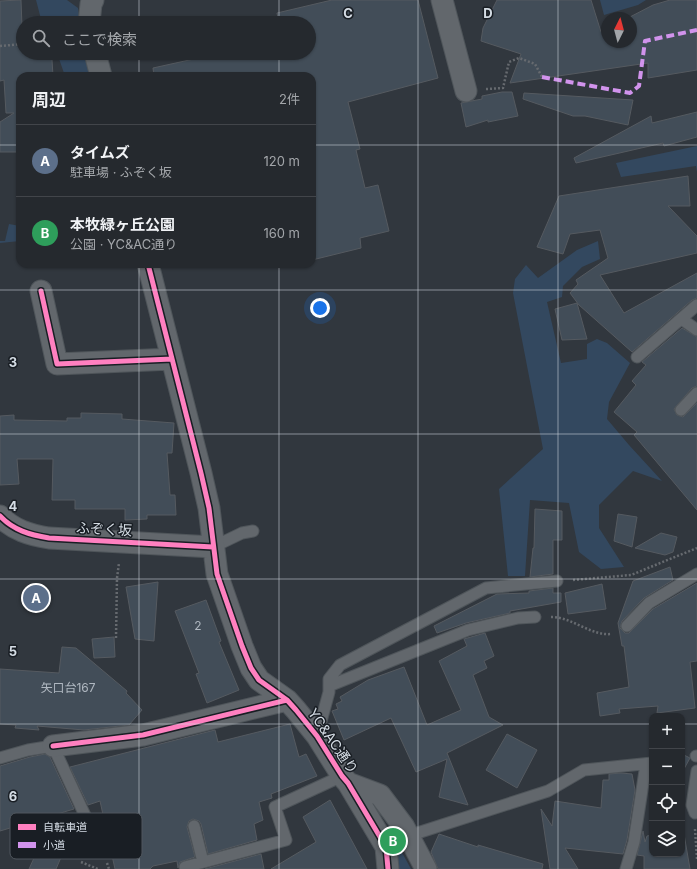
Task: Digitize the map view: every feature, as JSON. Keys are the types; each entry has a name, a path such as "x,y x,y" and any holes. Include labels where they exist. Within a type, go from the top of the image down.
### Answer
{"street":[{"path":"90,16 93,0"},
{"path":"442,0 466,91"},
{"path":"97,60 100,72"},
{"name":"YC&AC通り","path":"149,268 209,508 217,574 225,600 251,668 259,680 287,700 317,736 386,846 388,869"},
{"path":"41,291 57,364 172,358"},
{"name":"ふぞく坂","path":"0,516 19,530 43,537 213,547"},
{"path":"53,746 143,735 287,700"},
{"path":"345,779 380,795 404,827 426,869"}],"lane":[{"path":"637,357 697,306"},
{"path":"682,320 697,330"},
{"path":"681,410 697,393"},
{"path":"213,547 242,533 254,531"},
{"path":"627,626 649,603 697,574"},
{"path":"317,736 330,679 340,665 486,588 557,581"},
{"path":"329,686 468,630 518,618 535,617"},
{"path":"0,758 28,750 53,746 84,813"},
{"path":"408,836 548,791 584,770 649,763 634,842 626,869"},
{"path":"695,813 692,805 697,771"},
{"path":"186,867 286,840 275,807 345,779"},
{"path":"194,826 203,862"}],"path":[{"path":"0,46 16,45"},
{"path":"466,91 502,88 509,62 519,58 535,64 542,77"},
{"path":"557,581 631,576 697,548"},
{"path":"116,638 117,578"},
{"path":"535,617 557,617 607,634 618,633 627,626"},
{"path":"695,834 697,859"},
{"path":"81,862 98,869"}],"shaded area":[{"path":"36,0 67,0 78,8 79,16 40,16"},
{"path":"600,0 646,0 638,5 614,12 603,12"},
{"path":"59,60 88,60 91,72 64,72"},
{"path":"697,146 697,172 696,166 621,177 616,163"},
{"path":"9,224 16,225 16,241 0,243 0,241 5,241"},
{"path":"598,241 600,259 582,267 563,286 562,297 547,302 561,363 587,359 587,344 597,339 607,343 630,363 609,402 607,419 662,481 633,471 599,505 599,528 624,567 601,569 579,552 569,503 530,500 525,576 508,576 499,489 543,449 513,293 515,279 526,265 538,278 577,250"},
{"path":"389,829 411,869 398,869 386,831"}],"building":[{"path":"21,0 22,16 16,16 16,60 52,60 53,72 16,72 16,152 0,152 0,122 14,113 6,113 4,80 0,81 0,1"},
{"path":"332,0 418,0 438,78 348,102 360,149 356,150 365,188 378,185 389,231 360,238 361,248 316,259 316,72 154,72 153,68 189,60 316,60 316,16 278,16 277,13"},
{"path":"497,0 591,0 601,32 601,48 637,48 637,13 653,5 670,0 697,0 697,70 648,78 648,63 510,83 521,54 481,41 483,28"},
{"path":"502,92 512,92 518,116 488,122 488,120 466,127 461,103 482,99 482,96"},
{"path":"524,93 633,100 628,125 585,116 573,116 523,99"},
{"path":"697,112 697,137 664,146 663,143 576,163 574,158 651,116 652,123"},
{"path":"688,176 690,206 668,206 697,236 697,253 600,275 624,313 697,273 697,298 692,300 632,352 579,305 570,293 578,284 576,280 608,258 600,230 570,234 563,254 537,247 559,196"},
{"path":"577,303 587,339 562,340 555,309"},
{"path":"682,328 697,337 697,386 692,388 674,409 677,415 683,417 697,403 697,510 634,435 637,432 614,412 636,385 632,381 646,365 642,362"},
{"path":"81,413 122,414 122,419 174,423 172,453 167,453 170,495 175,495 176,515 147,515 147,519 125,520 125,509 75,509 75,500 52,500 53,459 17,459 19,484 0,485 0,416 14,415 14,420 67,421 67,418 81,418"},
{"path":"535,509 562,511 562,540 553,540 553,574 530,577 534,548"},
{"path":"618,514 637,517 632,547 614,541"},
{"path":"661,533 677,537 673,552 665,555 635,548"},
{"path":"670,567 673,580 644,598 622,621 620,628 625,633 629,633 653,609 697,583 697,661 690,662 695,708 657,713 658,706 619,709 620,713 600,716 597,693 629,687 624,646 622,646 618,623 633,581"},
{"path":"158,582 154,641 135,639 126,587"},
{"path":"602,584 606,609 568,614 565,593"},
{"path":"553,588 553,593 561,593 561,602 510,611 510,613 466,623 437,633 434,626 497,594 529,593 529,591"},
{"path":"206,600 221,641 219,642 239,690 207,703 196,674 199,673 175,611"},
{"path":"485,633 494,656 484,661 487,668 473,675 489,717 503,725 447,753 468,805 439,797 447,759 416,772 391,718 344,740 332,711 338,709 336,704 342,701 340,697 368,680 404,667 427,725 461,710 439,661 467,646 464,639"},
{"path":"114,637 115,657 94,658 92,639"},
{"path":"62,647 76,648 127,691 126,693 142,710 129,725 84,730 37,726 39,730 15,728 16,725 0,724 0,669 59,673"},
{"path":"290,724 299,757 306,754 317,776 271,794 272,798 259,802 263,820 254,824 257,840 208,854 201,824 199,821 193,819 189,821 187,827 195,857 180,862 178,868 177,861 153,866 150,869 115,869 113,859 142,859 142,813 103,813 100,801 88,805 70,767 215,730 218,742"},
{"path":"507,734 537,750 517,788 486,770"},
{"path":"45,754 50,757 74,809 61,813 10,813 10,828 0,831 0,766"},
{"path":"685,756 690,758 685,767"},
{"path":"609,774 632,774 635,790 627,840 623,854 565,848 578,869 550,869 541,809 552,826 555,801 601,808 603,780 609,780"},
{"path":"330,800 367,869 271,869 316,842 303,817"},
{"path":"643,831 645,842 647,836 649,836 649,857 685,857 685,840 690,869 644,869 644,856 637,855"},
{"path":"439,834 478,847 478,845 543,864 542,869 438,869 431,852"},
{"path":"261,854 264,869 205,869"},
{"path":"34,859 60,859 56,869 29,869"}],"marked path":[{"path":"542,77 630,93 639,86 645,41 697,30"}],"cycle path":[{"path":"149,268 209,508 217,574 242,646 251,668 259,680 287,700 296,710 317,736 348,783 386,847 388,869"},
{"path":"41,291 57,364 172,359"},
{"path":"0,516 10,525 22,531 49,538 213,547"},
{"path":"53,746 143,735 287,700"}],"place":[{"name":"タイムズ","path":"36,598"},
{"name":"本牧緑ヶ丘公園","path":"393,841"}]}
